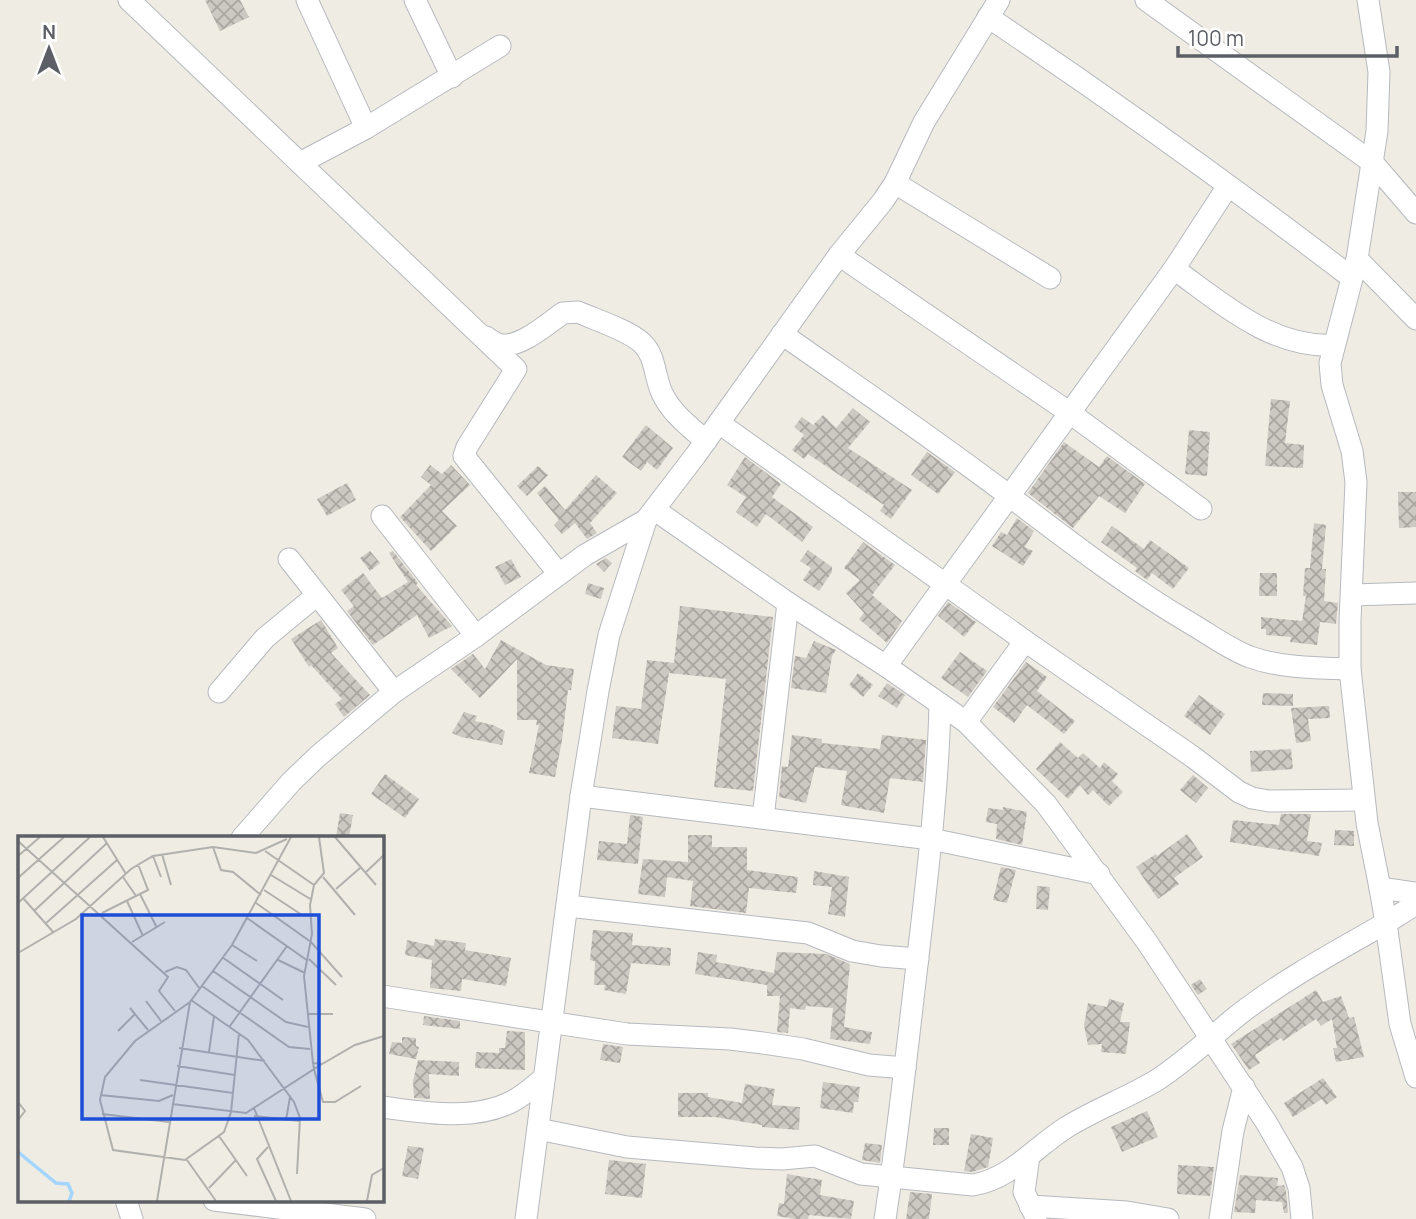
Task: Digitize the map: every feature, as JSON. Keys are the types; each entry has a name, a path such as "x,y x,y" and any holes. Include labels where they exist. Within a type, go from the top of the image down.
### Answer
{"street":[{"path":"129,0 516,369 464,456 559,573"},
{"path":"307,0 366,128"},
{"path":"415,0 452,78"},
{"path":"1146,0 1373,163 1416,213"},
{"path":"1368,0 1379,91 1373,163 1354,269 1330,363 1332,385 1352,451 1356,482 1350,669 1363,800 1386,923 1400,1024 1416,1077"},
{"path":"526,1219 581,796 609,635 650,515 839,255 895,183 925,122 993,9 1068,71 1228,186 1354,269 1416,319"},
{"path":"300,163 452,78 500,46"},
{"path":"895,183 1050,278"},
{"path":"886,666 1174,268 1228,186"},
{"path":"839,255 1070,413 1201,509"},
{"path":"1174,268 1271,334 1316,346 1333,345"},
{"path":"475,330 494,342 509,344 563,313 578,312 623,332 640,341 649,351 661,392 672,409 706,441"},
{"path":"782,334 1009,496 1103,568 1153,601 1250,657 1300,667 1350,669"},
{"path":"719,423 1239,792 1269,801 1363,800"},
{"path":"244,836 291,782 318,756 394,692 476,636 585,555 650,515"},
{"path":"650,515 886,666 966,722 1046,804 1147,942 1244,1087 1292,1167 1299,1188 1302,1219"},
{"path":"382,516 476,636"},
{"path":"289,559 394,692"},
{"path":"1352,595 1416,593"},
{"path":"219,692 265,638 317,595"},
{"path":"762,818 788,603"},
{"path":"966,722 1024,640"},
{"path":"885,1219 937,788 940,704"},
{"path":"581,796 931,839 1099,874"},
{"path":"1380,888 1416,893"},
{"path":"538,1129 627,1147 768,1158 815,1156 861,1174 973,1185 996,1178 1069,1126 1156,1081 1275,989 1416,904"},
{"path":"568,906 808,933 852,951 918,959"},
{"path":"383,996 627,1034 730,1039 803,1049 869,1065 905,1068"},
{"path":"383,1107 460,1114 493,1110 514,1101 544,1078"},
{"path":"1220,1219 1233,1131 1244,1087"},
{"path":"1029,1156 1030,1206"},
{"path":"996,1178 1030,1206 1127,1212 1168,1219"},
{"path":"127,1202 132,1219"},
{"path":"230,1202 365,1219"}],"building":[{"path":"205,0 240,0 249,17 220,31"},
{"path":"1271,399 1290,401 1285,443 1304,445 1303,468 1265,466"},
{"path":"853,408 870,422 848,448 912,490 891,519 880,511 884,505 808,454 804,459 792,450 804,435 794,427 802,417 813,425 823,415 836,428"},
{"path":"646,425 673,448 657,470 647,462 641,471 622,457"},
{"path":"1189,430 1210,432 1207,476 1185,474"},
{"path":"1064,442 1099,467 1107,456 1145,484 1125,513 1099,496 1073,528 1028,493"},
{"path":"927,452 955,472 938,494 911,475"},
{"path":"745,457 781,484 772,497 813,527 802,542 766,514 757,527 736,512 746,497 727,485"},
{"path":"430,465 442,474 451,465 470,485 442,511 457,526 431,551 400,517 431,485 421,477"},
{"path":"538,466 548,475 527,496 517,486"},
{"path":"596,475 617,493 590,523 597,533 587,539 575,523 562,534 554,525 559,520 537,493 545,486 565,510"},
{"path":"347,483 356,500 327,516 317,499"},
{"path":"1398,492 1416,492 1416,527 1399,528"},
{"path":"1017,518 1034,531 1025,547 1033,551 1023,566 992,546 1001,532 1007,535"},
{"path":"1314,523 1326,525 1322,569 1326,569 1324,601 1338,603 1336,624 1320,622 1317,645 1290,642 1291,637 1266,635 1266,629 1261,629 1261,617 1302,621 1306,596 1303,596 1305,568 1310,568"},
{"path":"1112,526 1144,549 1150,540 1189,568 1173,589 1152,573 1147,580 1135,571 1137,568 1101,542"},
{"path":"863,542 895,565 872,595 902,621 887,643 859,619 864,613 846,593 860,580 844,568"},
{"path":"808,550 832,567 832,572 819,591 803,580 811,568 800,561"},
{"path":"370,551 380,563 370,571 360,558"},
{"path":"393,551 418,583 416,585 452,626 429,638 417,615 373,645 347,611 354,606 341,590 363,573 382,598 408,582 389,553"},
{"path":"606,558 612,563 604,572 596,564"},
{"path":"511,559 521,577 505,585 495,567"},
{"path":"1260,573 1277,573 1277,596 1259,596"},
{"path":"588,583 604,588 601,599 585,594"},
{"path":"948,602 976,622 964,637 938,616"},
{"path":"680,606 773,617 753,791 714,787 726,679 669,673 658,744 612,738 616,706 641,709 647,660 674,663"},
{"path":"321,620 338,648 331,653 370,695 344,717 335,704 342,699 311,665 309,667 291,639"},
{"path":"501,640 546,665 574,669 571,690 568,690 555,777 529,773 539,725 536,725 537,720 517,720 517,659 480,698 451,669 473,654 485,669"},
{"path":"814,641 836,650 832,656 826,693 791,688 795,656 806,658"},
{"path":"960,652 987,671 968,697 941,678"},
{"path":"1026,662 1047,677 1037,691 1075,721 1064,734 1027,705 1014,723 993,707"},
{"path":"858,673 873,685 863,697 849,685"},
{"path":"887,683 905,695 897,708 878,696"},
{"path":"1263,693 1293,694 1293,706 1262,705"},
{"path":"1199,695 1225,714 1210,735 1184,716"},
{"path":"1329,706 1330,718 1308,719 1311,741 1296,743 1291,708"},
{"path":"464,712 477,716 475,721 505,731 502,745 452,733"},
{"path":"792,735 822,739 822,743 880,749 882,735 926,740 923,782 890,778 884,813 841,805 847,771 815,767 806,803 779,797 782,766 788,767"},
{"path":"1060,742 1078,758 1083,753 1100,768 1104,762 1118,774 1112,781 1123,792 1109,806 1093,790 1088,795 1080,785 1068,799 1036,769"},
{"path":"1291,749 1293,769 1251,772 1250,751"},
{"path":"385,774 419,799 405,818 371,794"},
{"path":"1193,775 1208,788 1196,803 1180,790"},
{"path":"1003,807 1027,812 1022,845 996,839 997,824 986,822 988,808 1003,810"},
{"path":"340,813 353,815 349,836 336,836"},
{"path":"1281,814 1311,814 1307,841 1322,843 1319,856 1230,842 1233,820 1279,825"},
{"path":"630,815 643,817 638,864 597,860 599,841 627,844"},
{"path":"1335,830 1354,831 1354,846 1334,845"},
{"path":"1187,834 1203,857 1174,878 1179,884 1158,899 1136,867 1156,854 1157,856"},
{"path":"688,835 712,835 712,847 747,847 747,870 798,877 796,893 749,888 746,913 690,906 693,881 667,877 665,897 638,894 643,859 688,862"},
{"path":"1001,867 1016,870 1007,903 993,900"},
{"path":"814,871 849,877 845,917 828,914 832,887 813,885"},
{"path":"1037,886 1050,887 1048,910 1036,909"},
{"path":"593,930 633,933 632,945 671,948 670,966 631,963 626,994 604,990 605,985 594,985 595,961 590,960"},
{"path":"435,939 466,943 465,950 511,958 506,986 462,979 461,991 430,988 432,960 405,955 407,940 434,946"},
{"path":"698,952 717,955 716,962 774,973 777,952 826,954 850,964 844,1027 872,1032 870,1044 830,1039 833,1008 790,1008 788,1033 777,1032 780,996 767,996 767,985 695,974"},
{"path":"1200,979 1207,989 1198,995 1191,985"},
{"path":"1316,990 1323,1002 1341,996 1349,1018 1354,1017 1364,1057 1336,1062 1333,1048 1337,1048 1332,1019 1321,1026 1316,1019 1283,1041 1281,1038 1255,1055 1260,1063 1249,1070 1231,1044"},
{"path":"1109,999 1124,1003 1120,1022 1130,1022 1126,1054 1101,1052 1102,1044 1088,1045 1084,1025 1088,1003 1107,1007"},
{"path":"424,1016 460,1021 460,1029 423,1025"},
{"path":"507,1031 525,1032 525,1070 475,1068 476,1052 499,1053 499,1048 505,1048"},
{"path":"402,1037 416,1038 416,1046 419,1047 416,1059 389,1054 392,1042 402,1043"},
{"path":"603,1044 623,1047 620,1063 600,1060"},
{"path":"418,1060 459,1062 459,1076 429,1074 430,1099 414,1098 413,1081"},
{"path":"1323,1078 1337,1097 1326,1105 1322,1099 1293,1117 1284,1103"},
{"path":"823,1082 860,1087 853,1113 820,1108"},
{"path":"745,1084 775,1089 772,1105 800,1107 799,1130 762,1127 715,1117 678,1117 678,1093 708,1093 708,1097 742,1103"},
{"path":"1147,1111 1158,1137 1122,1152 1111,1127"},
{"path":"934,1128 949,1128 949,1145 933,1145"},
{"path":"971,1134 993,1138 988,1167 972,1172 964,1171"},
{"path":"865,1143 882,1145 880,1163 862,1160"},
{"path":"408,1146 424,1148 418,1179 402,1176"},
{"path":"609,1160 646,1164 642,1198 605,1194"},
{"path":"1178,1165 1214,1167 1210,1196 1177,1194"},
{"path":"787,1174 822,1180 820,1195 854,1201 851,1219 809,1215 808,1219 777,1216 779,1203 784,1204"},
{"path":"1240,1175 1278,1178 1277,1186 1284,1185 1286,1191 1288,1213 1284,1213 1282,1202 1256,1200 1255,1213 1234,1212"},
{"path":"910,1192 932,1194 929,1219 906,1219"}]}
